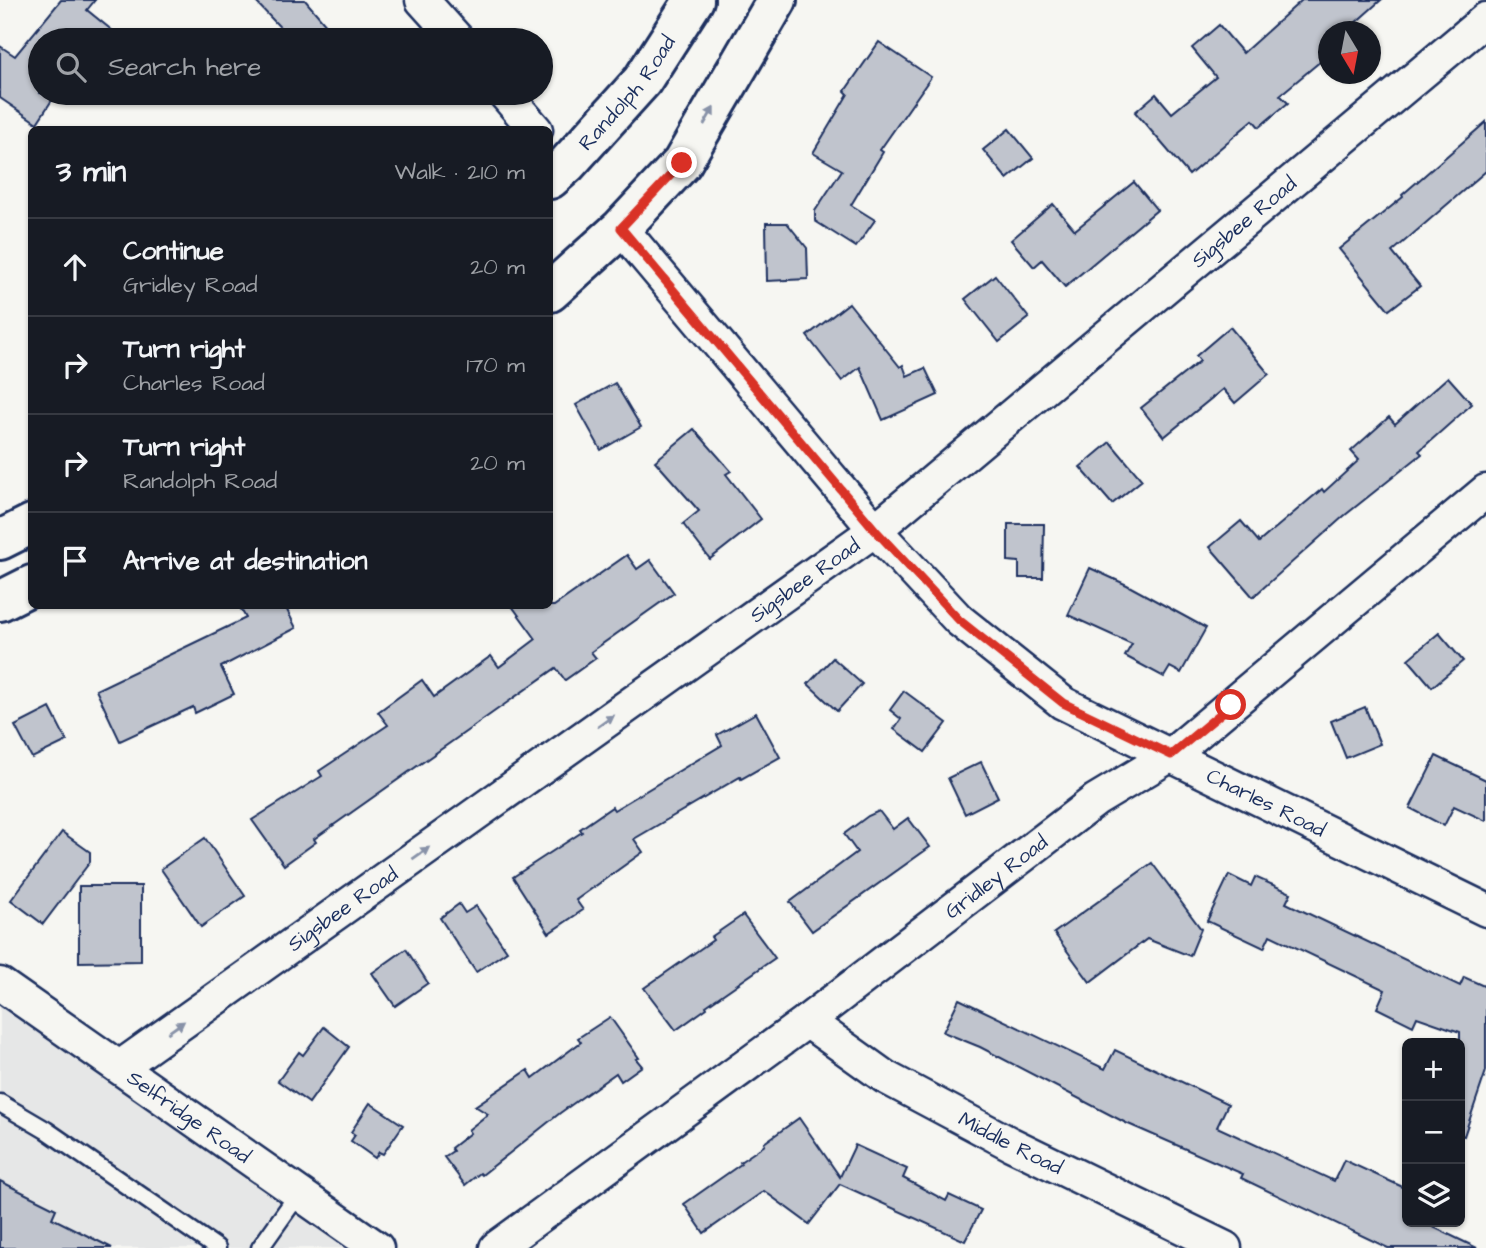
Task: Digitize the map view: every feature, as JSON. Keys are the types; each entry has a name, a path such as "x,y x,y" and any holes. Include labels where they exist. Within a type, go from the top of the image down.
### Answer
{"main road":[{"name":"Randolph Road","path":"555,163 642,80 694,0"},
{"path":"553,289 621,228 682,163 777,0"},
{"path":"0,540 28,526"},
{"path":"0,601 28,587"}],"street":[{"path":"422,0 447,28"},
{"name":"Sigsbee Road","path":"120,1067 875,530 1486,19"},
{"path":"514,105 533,126"},
{"name":"Charles Road","path":"621,228 875,530 959,620 1063,703 1486,910"},
{"name":"Gridley Road","path":"496,1248 807,1021 1096,800 1171,755 1486,491"},
{"name":"Selfridge Road","path":"0,984 377,1248"},
{"name":"Middle Road","path":"807,1021 885,1077 1011,1144 1225,1248"}],"lane":[{"path":"0,1103 46,1130 217,1248"},
{"path":"260,1248 299,1193"}],"shaded area":[{"path":"0,984 377,1248 0,1248"}],"building":[{"path":"61,0 95,0 87,10 109,28 38,28"},
{"path":"254,0 305,0 329,28 281,28"},
{"path":"1302,0 1381,0 1357,21 1318,21 1318,63 1280,95 1288,103 1259,127 1253,120 1189,175 1135,112 1156,94 1172,113 1216,77 1192,48 1219,25 1243,53"},
{"path":"28,40 28,105 49,105 37,123 0,98 0,46 15,56"},
{"path":"879,42 931,77 880,150 883,152 851,205 875,220 856,247 815,221 815,211 842,170 813,153 848,94 845,91"},
{"path":"1486,122 1486,171 1392,252 1420,286 1389,310 1339,249 1403,197 1402,195"},
{"path":"1009,129 1033,158 1007,179 983,150"},
{"path":"1134,182 1157,210 1065,287 1042,260 1034,267 1011,240 1053,204 1075,230"},
{"path":"766,223 787,223 807,248 808,279 767,281"},
{"path":"995,275 1029,318 999,342 965,299"},
{"path":"849,303 900,367 903,365 907,376 925,368 938,395 883,420 860,367 842,381 807,336"},
{"path":"1230,327 1269,374 1235,403 1223,389 1164,437 1141,408 1200,361 1196,356"},
{"path":"1448,377 1472,404 1419,451 1422,454 1344,516 1253,597 1210,547 1241,521 1259,542 1322,489 1324,492 1359,460 1351,451 1389,417 1395,424"},
{"path":"615,383 641,427 601,450 576,405"},
{"path":"694,429 731,471 726,474 761,519 710,559 683,524 699,511 655,461"},
{"path":"1110,442 1142,480 1112,504 1080,467"},
{"path":"1008,524 1044,524 1043,578 1019,578 1019,562 1008,561"},
{"path":"627,555 637,569 650,560 674,593 591,652 596,658 565,680 556,668 314,839 316,842 284,865 252,820 322,776 319,771 388,725 378,712 422,680 434,697 491,656 499,667 536,639 514,609 553,609"},
{"path":"1090,568 1206,628 1181,673 1170,667 1164,677 1125,656 1132,644 1068,615"},
{"path":"241,609 286,609 296,628 221,667 234,694 195,713 193,707 120,741 96,690 246,618"},
{"path":"1439,633 1463,661 1432,687 1408,659"},
{"path":"833,658 862,684 837,711 808,684"},
{"path":"904,691 947,723 925,752 894,729 901,719 890,710"},
{"path":"1365,707 1380,744 1346,758 1331,721"},
{"path":"50,708 67,741 32,758 15,726"},
{"path":"756,713 780,757 741,779 740,777 634,839 643,852 576,900 583,910 549,933 513,877 582,832 580,829 612,807 614,810 722,745 717,735"},
{"path":"1436,756 1486,780 1486,821 1454,806 1444,826 1410,808"},
{"path":"981,762 998,797 965,814 948,778"},
{"path":"879,811 893,829 908,818 930,847 812,931 790,902 857,852 844,834"},
{"path":"62,832 90,852 90,862 43,924 11,900"},
{"path":"205,838 245,896 201,927 161,869"},
{"path":"1152,863 1201,929 1190,956 1147,939 1090,982 1054,933"},
{"path":"1229,875 1251,886 1255,877 1291,893 1286,903 1460,986 1464,977 1486,987 1486,1071 1465,1133 1465,1038 1460,1038 1460,1032 1417,1017 1413,1026 1377,1008 1385,990 1270,935 1264,948 1207,921"},
{"path":"79,886 141,886 141,961 79,962"},
{"path":"459,904 465,913 476,906 507,951 476,972 440,918"},
{"path":"743,915 775,958 676,1030 644,988 713,940 711,937"},
{"path":"406,949 428,983 395,1006 372,973"},
{"path":"959,999 1105,1069 1115,1050 1228,1104 1217,1127 1334,1181 1344,1160 1402,1187 1402,1227 1433,1227 1477,1248 1388,1248 1241,1178 1243,1174 1126,1123 980,1047 943,1032"},
{"path":"610,1017 642,1066 621,1081 616,1073 465,1185 444,1157 470,1133 468,1130 488,1114 475,1106 528,1070 533,1078 581,1042 578,1038"},
{"path":"324,1027 349,1047 309,1103 278,1081 299,1052 303,1055"},
{"path":"370,1103 403,1125 383,1154 379,1152 375,1158 351,1141 355,1135 351,1132"},
{"path":"799,1118 840,1177 855,1145 907,1169 903,1178 946,1201 949,1195 981,1210 965,1241 840,1184 809,1224 764,1191 704,1233 684,1204 741,1164 740,1162"},
{"path":"0,1181 56,1209 52,1218 112,1248 0,1248"}],"route":[{"path":"682,163 621,228 875,530 959,620 1063,703 1171,755 1231,705"}]}
